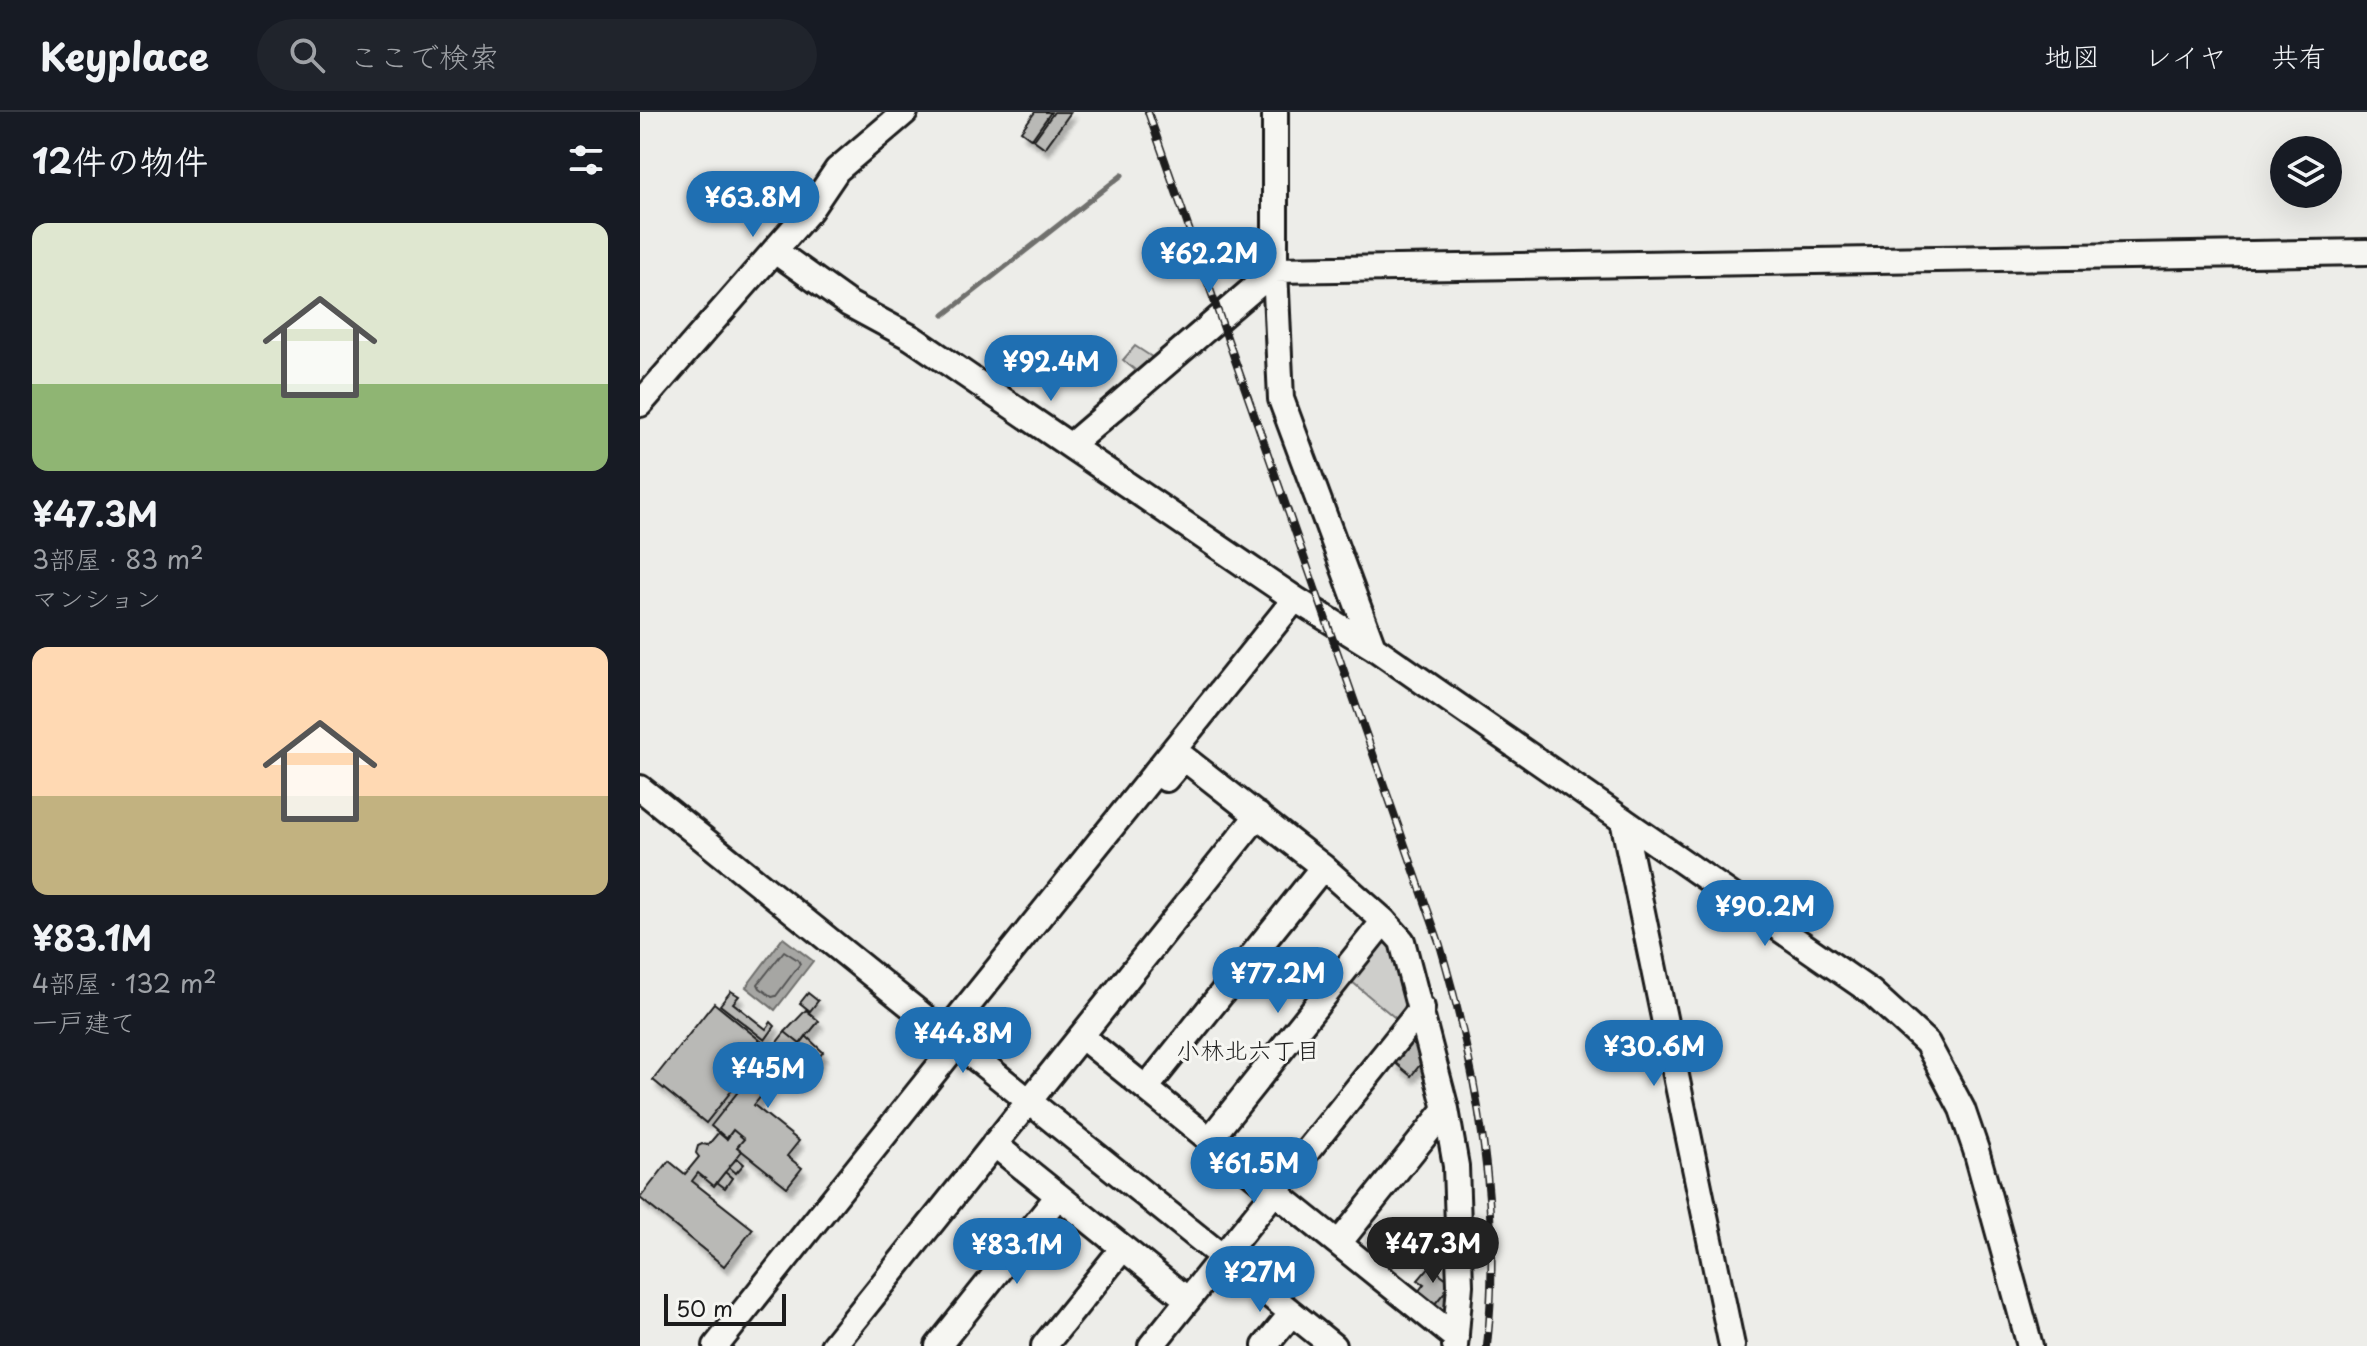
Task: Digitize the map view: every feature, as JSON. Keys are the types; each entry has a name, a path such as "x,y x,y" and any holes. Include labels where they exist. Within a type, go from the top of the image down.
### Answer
{"street":[{"path":"640,404 810,210 837,170 905,112"},
{"path":"1275,112 1275,270 1281,399 1373,647"},
{"path":"775,251 849,304 912,338 1295,599 1373,647 1871,992 1927,1043 1962,1109 2030,1346"},
{"path":"1071,445 1275,270 2367,252"},
{"path":"716,1346 1295,599"},
{"path":"951,1039 1184,758 1323,867 1402,941 1422,1008 1456,1166 1460,1285 1456,1342"},
{"path":"640,788 1333,1346"},
{"path":"833,1346 1258,815"},
{"path":"1623,820 1732,1346"},
{"path":"1146,1088 1323,867"},
{"path":"1210,1139 1384,921"},
{"path":"1151,1346 1422,1008"},
{"path":"1081,1036 1339,1243 1456,1342"},
{"path":"1339,1243 1446,1109"},
{"path":"994,1144 1188,1300"},
{"path":"938,1346 1058,1196"},
{"path":"1044,1346 1123,1248"},
{"path":"1265,1346 1292,1313"}],"shaded area":[{"path":"1135,346 1158,361 1141,375 1123,360"},
{"path":"1377,942 1392,945 1414,1007 1400,1022 1351,981"}],"water":[{"path":"783,938 813,961 775,1010 746,987"}],"building":[{"path":"1035,112 1051,112 1032,139 1021,131"},
{"path":"1054,112 1071,112 1045,148 1034,140"},
{"path":"731,991 739,996 733,1003 766,1029 771,1022 775,1026 765,1040 720,1005"},
{"path":"808,993 818,1001 810,1011 800,1003"},
{"path":"714,1003 767,1046 706,1123 653,1080"},
{"path":"806,1010 819,1021 800,1044 785,1032"},
{"path":"785,1032 800,1044 806,1036 823,1052 798,1084 792,1080 799,1071 788,1062 754,1105 799,1141 787,1156 802,1168 787,1187 737,1147 744,1139 733,1130 726,1139 711,1126"},
{"path":"1409,1041 1427,1056 1411,1076 1393,1061"},
{"path":"733,1130 744,1139 737,1147 742,1151 714,1186 698,1173 692,1181 753,1229 724,1266 640,1198 669,1161 685,1174 699,1157 696,1153 698,1146 708,1145 719,1132 727,1139"},
{"path":"737,1158 744,1164 736,1173 729,1167"},
{"path":"725,1172 732,1178 725,1188 717,1182"},
{"path":"1430,1266 1452,1283 1434,1305 1418,1292 1424,1284 1418,1280"}],"waterway":[{"path":"944,315 1122,175"}],"railway":[{"path":"1148,112 1440,945 1454,994 1476,1093 1489,1194 1491,1295 1487,1346"}],"district":[{"name":"小林北六丁目","path":"1248,1049"}]}
